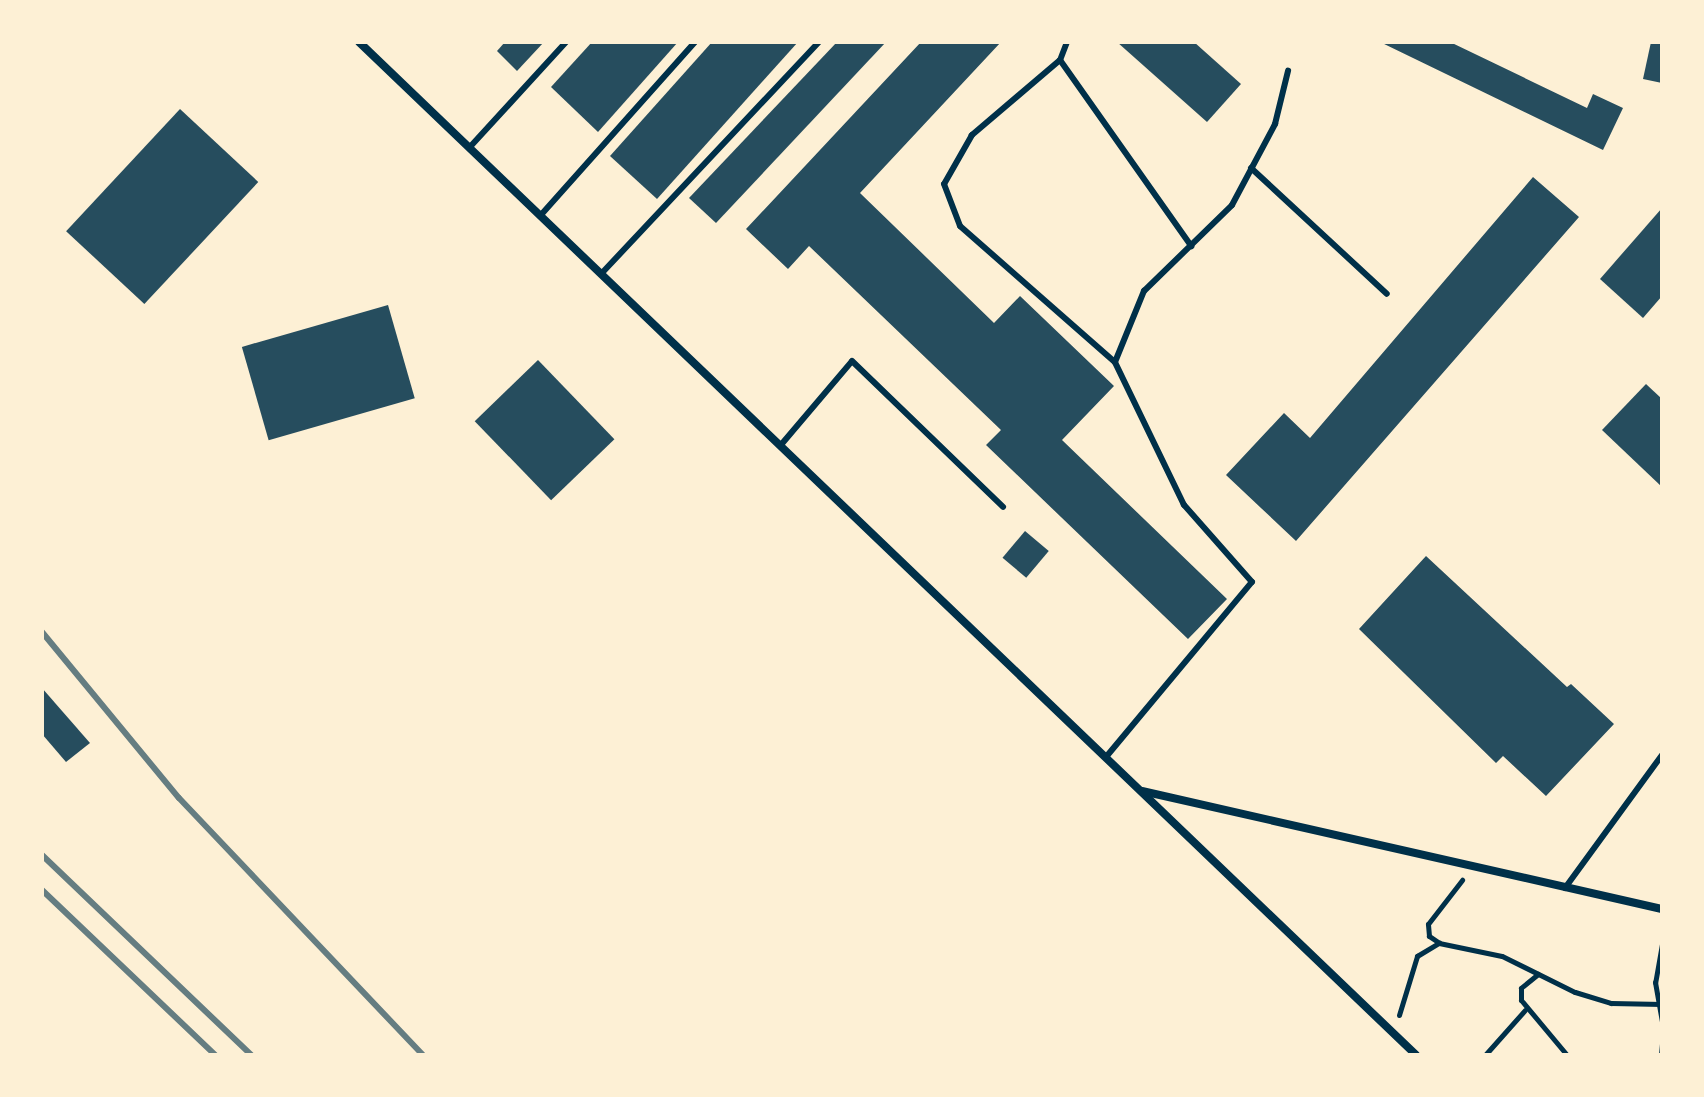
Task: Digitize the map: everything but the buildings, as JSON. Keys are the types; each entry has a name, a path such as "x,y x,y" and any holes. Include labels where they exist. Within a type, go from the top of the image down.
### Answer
{"street":[{"path":"359,42 1416,1055"},
{"path":"1141,791 1662,909"}],"lane":[{"path":"469,148 566,42"},
{"path":"540,216 695,42"},
{"path":"601,274 819,42"},
{"path":"1067,42 1060,60 972,135 944,184 960,226 1115,362 1184,505 1252,582 1106,757"},
{"path":"1060,60 1191,246"},
{"path":"1115,362 1144,291 1232,205 1275,124 1288,71"},
{"path":"1251,168 1387,294"},
{"path":"780,446 852,361 1003,507"},
{"path":"1565,888 1662,755"}],"path":[{"path":"1472,867 1428,924 1429,936 1439,943 1502,956 1611,1003 1660,1004"},
{"path":"1394,1034 1417,956 1439,943"},
{"path":"1662,944 1655,982 1662,1021"},
{"path":"1539,974 1521,988 1525,1010 1567,1055"},
{"path":"1485,1055 1525,1010"},
{"path":"1661,1055 1662,1044"}],"railway":[{"path":"42,632 179,798 423,1055"},
{"path":"42,855 251,1055"},
{"path":"42,890 215,1055"}]}
